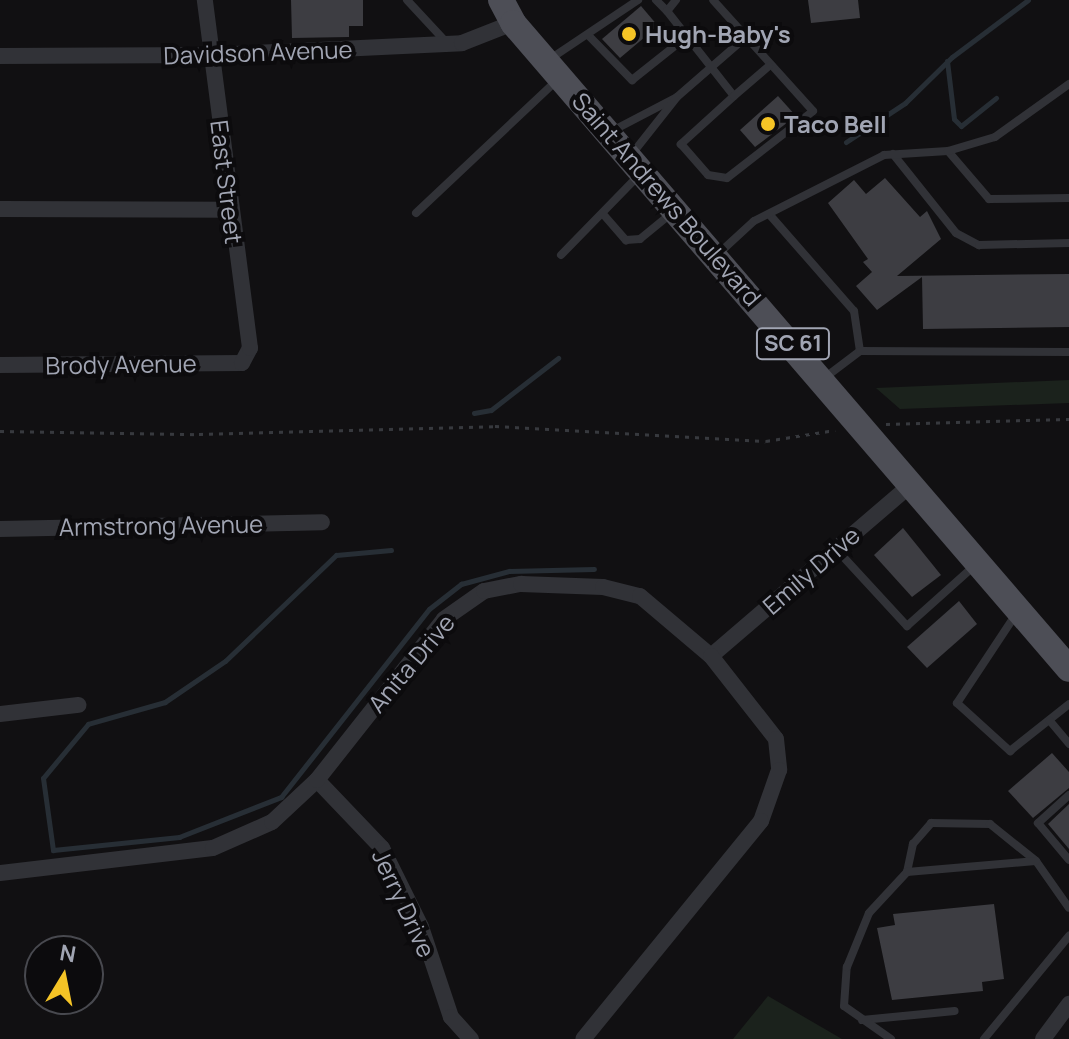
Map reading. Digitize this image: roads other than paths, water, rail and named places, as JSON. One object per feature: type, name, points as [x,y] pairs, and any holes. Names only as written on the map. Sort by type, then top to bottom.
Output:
[{"type":"main road","name":"Saint Andrews Boulevard","points":[[478,0],[507,12],[553,70],[717,255],[1069,669]]},
{"type":"street","name":"East Street","points":[[205,0],[250,348],[242,363]]},
{"type":"street","name":"Davidson Avenue","points":[[0,56],[212,55],[447,43],[487,37],[507,12]]},
{"type":"street","points":[[0,209],[230,210]]},
{"type":"street","name":"Brody Avenue","points":[[0,365],[242,363]]},
{"type":"street","name":"Emily Drive","points":[[711,656],[912,484]]},
{"type":"street","name":"Armstrong Avenue","points":[[0,529],[322,522]]},
{"type":"street","name":"Anita Drive","points":[[0,873],[213,848],[272,822],[317,780],[444,619],[484,591],[535,584],[603,587],[640,596],[711,656],[776,739],[781,754],[770,802],[761,821],[583,1039]]},
{"type":"street","points":[[0,714],[78,705]]},
{"type":"street","name":"Jerry Drive","points":[[317,780],[382,848],[421,927],[451,1017],[471,1039]]},
{"type":"street","points":[[1043,1039],[1069,1004]]},
{"type":"lane","points":[[407,0],[447,43]]},
{"type":"lane","points":[[416,213],[553,70],[569,42],[589,36],[638,0]]},
{"type":"lane","points":[[656,0],[734,96]]},
{"type":"lane","points":[[667,11],[676,0]]},
{"type":"lane","points":[[713,0],[769,66],[813,111],[739,173],[718,178],[681,144],[769,66]]},
{"type":"lane","points":[[589,36],[632,80],[686,37]]},
{"type":"lane","points":[[608,133],[677,97],[746,37]]},
{"type":"lane","points":[[717,255],[769,214],[893,154],[948,151],[995,137],[1069,84]]},
{"type":"lane","points":[[561,255],[603,214],[677,97]]},
{"type":"lane","points":[[948,151],[989,199],[1069,198]]},
{"type":"lane","points":[[893,154],[956,233],[979,245],[1069,243]]},
{"type":"lane","points":[[603,214],[626,240],[640,239],[675,210]]},
{"type":"lane","points":[[769,214],[854,311],[860,351]]},
{"type":"lane","points":[[823,379],[860,351],[1069,352]]},
{"type":"lane","points":[[836,549],[907,626],[979,562]]},
{"type":"lane","points":[[1019,610],[957,703],[1010,751],[1069,704]]},
{"type":"lane","points":[[1050,721],[1069,744]]},
{"type":"lane","points":[[1069,795],[1038,823],[1069,860]]},
{"type":"lane","points":[[891,1039],[844,1006],[847,967],[869,913],[907,872],[913,844],[931,823],[960,820],[990,824],[1036,861],[1069,908]]},
{"type":"lane","points":[[907,872],[1036,861]]},
{"type":"lane","points":[[984,1039],[1069,936]]},
{"type":"lane","points":[[861,1020],[955,1011]]},
{"type":"waterway","points":[[846,142],[905,103],[952,57],[1028,0]]},
{"type":"waterway","points":[[947,61],[954,119],[961,126],[996,98]]},
{"type":"waterway","points":[[474,413],[491,410],[558,358]]},
{"type":"waterway","points":[[391,550],[336,555],[225,661],[165,702],[88,724],[43,778],[53,850],[179,837],[281,797],[429,609],[461,584],[509,571],[594,569]]},
{"type":"place","name":"Hugh-Baby's","points":[[629,34]]},
{"type":"place","name":"Taco Bell","points":[[768,124]]}]
